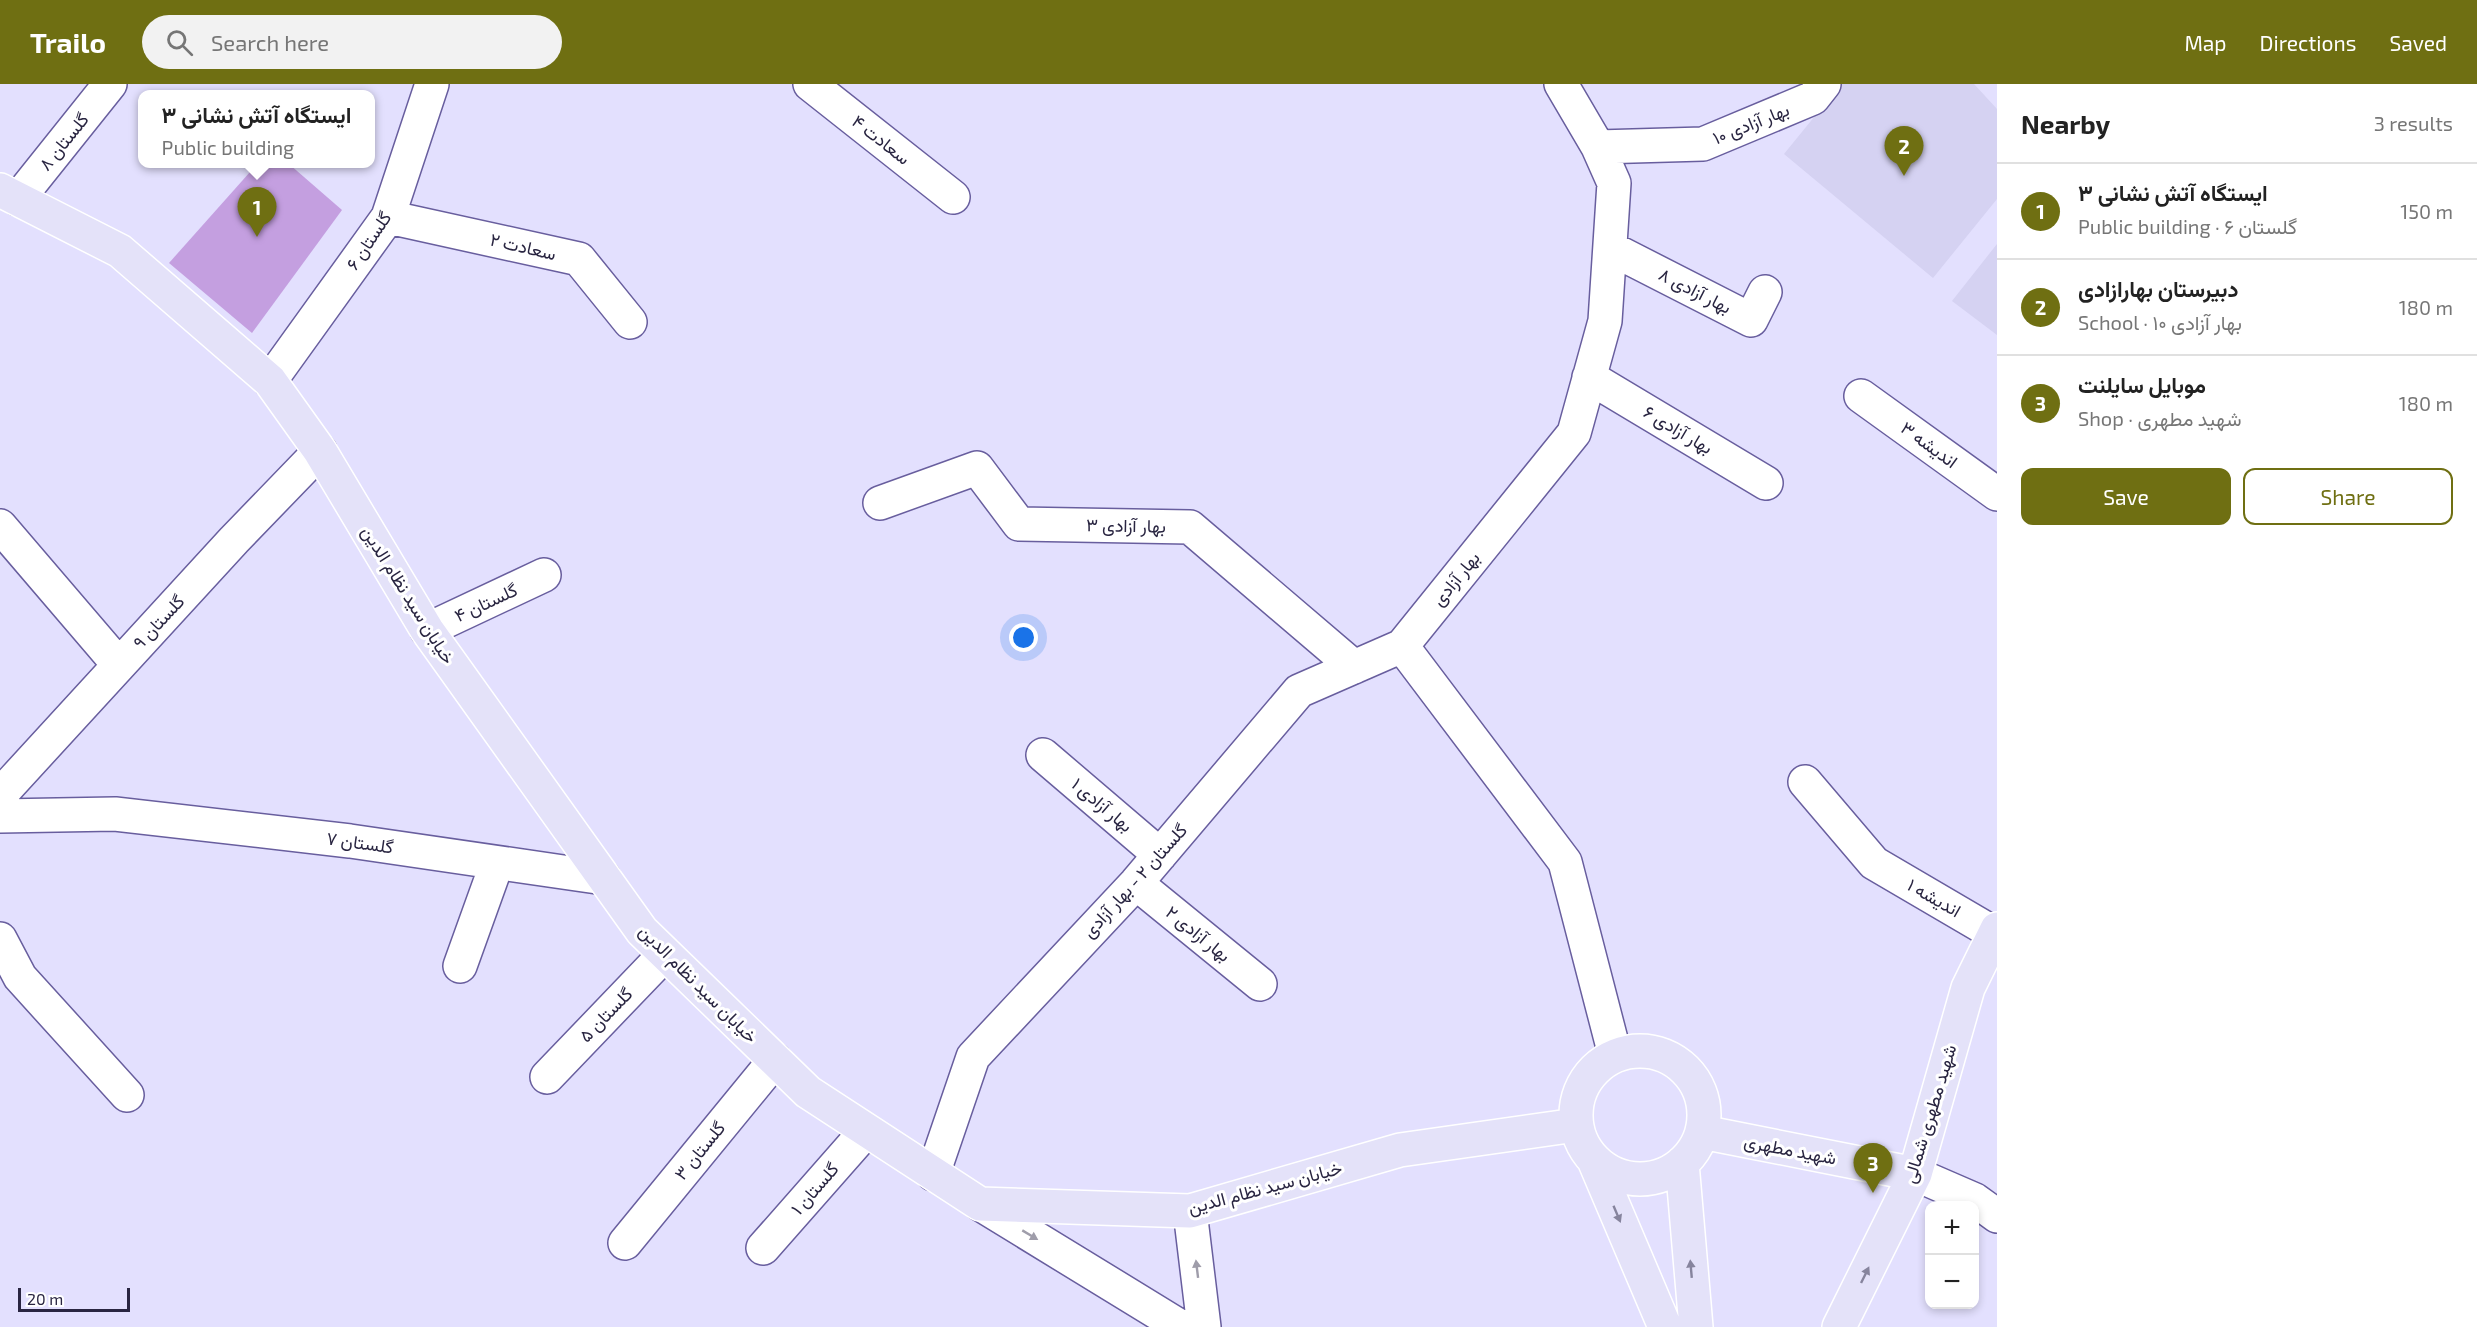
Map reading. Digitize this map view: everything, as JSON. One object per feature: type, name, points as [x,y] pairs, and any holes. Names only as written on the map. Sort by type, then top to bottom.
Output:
[{"type":"main road","name":"خیابان سید نظام الدین","points":[[9,195],[120,251],[270,381],[320,451],[427,630],[642,931],[808,1092],[980,1204],[1190,1211],[1400,1150],[1576,1125]]},
{"type":"main road","name":"شهید مطهری شمالی","points":[[1839,1327],[1915,1174],[1968,988],[1996,933]]},
{"type":"main road","points":[[1594,1160],[1610,1172],[1628,1178],[1647,1179],[1666,1174],[1682,1163],[1694,1149],[1702,1132],[1704,1114],[1702,1095],[1692,1077],[1677,1062],[1657,1053],[1636,1050],[1615,1055],[1597,1066],[1583,1083],[1576,1104],[1576,1125],[1582,1144],[1594,1160],[1665,1327]]},
{"type":"main road","name":"شهید مطهری","points":[[1702,1132],[1915,1174]]},
{"type":"main road","points":[[1682,1163],[1696,1327]]},
{"type":"street","name":"گلستان ۸","points":[[9,195],[110,84]]},
{"type":"street","name":"گلستان ۶","points":[[270,381],[388,217],[432,84]]},
{"type":"street","name":"سعادت ۴","points":[[810,84],[953,197]]},
{"type":"street","name":"بهار آزادی","points":[[1402,646],[1574,433],[1605,321],[1614,183],[1598,147],[1561,84]]},
{"type":"street","name":"بهار آزادی ۱۰","points":[[1598,147],[1703,144],[1814,89]]},
{"type":"street","name":"سعادت ۲","points":[[388,217],[579,259],[630,322]]},
{"type":"street","name":"بهار آزادی ۸","points":[[1610,249],[1751,320],[1765,292]]},
{"type":"street","name":"بهار آزادی ۶","points":[[1589,377],[1766,483]]},
{"type":"street","name":"اندیشه ۳","points":[[1861,396],[1997,494]]},
{"type":"street","name":"گلستان ۹","points":[[0,795],[234,540],[320,451]]},
{"type":"street","name":"بهار آزادی ۳","points":[[880,503],[977,468],[1019,524],[1190,527],[1354,667]]},
{"type":"street","points":[[0,526],[119,665]]},
{"type":"street","name":"گلستان ۴","points":[[427,630],[544,575]]},
{"type":"street","name":"گلستان ۲ - بهار آزادی","points":[[933,1174],[973,1057],[1136,883],[1299,691],[1402,646]]},
{"type":"street","points":[[1402,646],[1564,862],[1615,1055]]},
{"type":"street","name":"بهار آزادی ۱","points":[[1043,755],[1160,855]]},
{"type":"street","name":"اندیشه ۱","points":[[1805,782],[1874,863],[1996,933]]},
{"type":"street","name":"گلستان ۷","points":[[0,816],[115,814],[350,842],[604,878]]},
{"type":"street","points":[[460,966],[497,863]]},
{"type":"street","name":"بهار آزادی ۲","points":[[1136,883],[1260,984]]},
{"type":"street","points":[[0,939],[20,977],[127,1095]]},
{"type":"street","name":"گلستان ۵","points":[[547,1077],[665,954]]},
{"type":"street","name":"گلستان ۳","points":[[625,1243],[775,1060]]},
{"type":"street","name":"گلستان ۱","points":[[763,1248],[866,1131]]},
{"type":"street","points":[[1915,1174],[1975,1200],[1997,1216]]},
{"type":"street","points":[[980,1204],[1181,1327]]},
{"type":"street","points":[[1190,1211],[1204,1327]]},
{"type":"shaded area","points":[[1841,84],[1974,84],[1997,109],[1997,199],[1933,278],[1784,154]]},
{"type":"shaded area","points":[[1997,244],[1997,335],[1952,301]]},
{"type":"building","points":[[253,168],[294,168],[342,210],[252,333],[169,263]]},
{"type":"place","name":"دبیرستان بهارازادی","points":[[1904,176]]},
{"type":"place","name":"ایستگاه آتش نشانی ۳","points":[[257,237]]},
{"type":"place","name":"موبایل سایلنت","points":[[1873,1193]]}]
